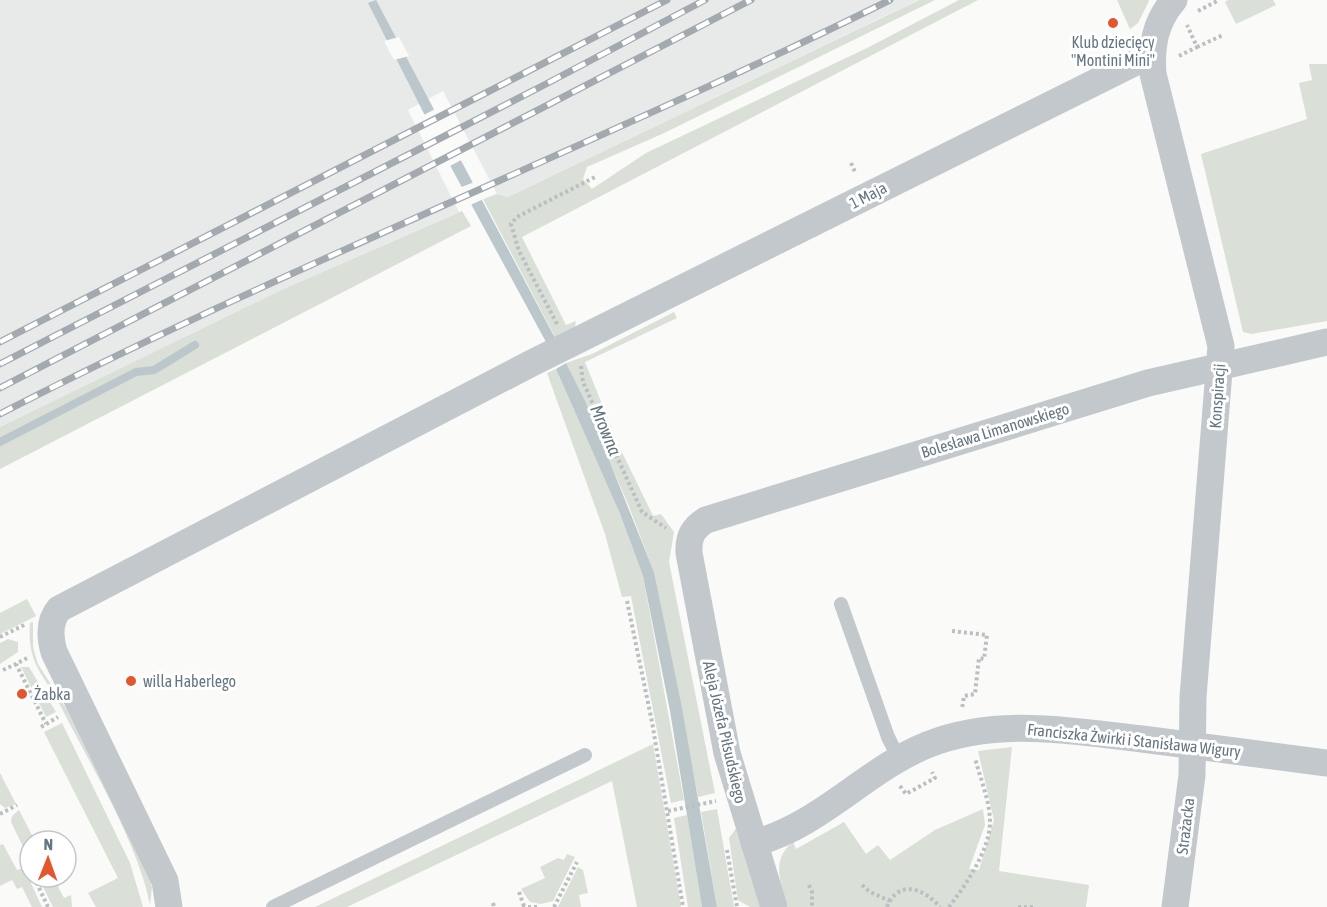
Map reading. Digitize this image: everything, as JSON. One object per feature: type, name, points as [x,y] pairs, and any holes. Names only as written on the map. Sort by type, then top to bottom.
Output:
[{"type":"street","points":[[1165,55],[1161,20],[1180,10]]},
{"type":"street","name":"1 Maja","points":[[169,907],[165,881],[54,652],[52,626],[56,612],[74,600],[536,361],[1165,55]]},
{"type":"street","name":"Konspiracji","points":[[1165,55],[1157,91],[1221,346],[1193,697],[1192,745]]},
{"type":"street","name":"Bolesława Limanowskiego","points":[[688,553],[690,535],[697,525],[706,520],[1148,382],[1327,342]]},
{"type":"street","name":"Aleja Józefa Piłsudskiego","points":[[688,553],[727,753],[774,907]]},
{"type":"street","name":"Franciszka Żwirki i Stanisława Wigury","points":[[754,843],[771,839],[957,735],[1011,727],[1043,728],[1327,763]]},
{"type":"street","name":"Strażacka","points":[[1175,907],[1192,775],[1192,745]]},
{"type":"lane","points":[[841,604],[888,736],[895,771]]},
{"type":"lane","points":[[273,907],[585,755]]},
{"type":"path","points":[[1180,10],[1197,47]]},
{"type":"path","points":[[1165,55],[1197,47],[1223,35]]},
{"type":"path","points":[[597,176],[517,217],[511,224],[519,251],[557,325],[574,343],[584,382],[642,512],[668,529]]},
{"type":"path","points":[[627,601],[668,811],[683,907]]},
{"type":"path","points":[[0,637],[26,624]]},
{"type":"path","points":[[952,631],[987,635],[984,659],[980,658],[975,694],[964,696],[961,719]]},
{"type":"path","points":[[3,670],[27,658]]},
{"type":"path","points":[[16,664],[46,724]]},
{"type":"path","points":[[24,693],[29,691]]},
{"type":"path","points":[[41,727],[55,719]]},
{"type":"path","points":[[949,907],[971,876],[985,843],[990,823],[972,748]]},
{"type":"path","points":[[895,771],[899,785],[906,794],[935,778],[933,766]]},
{"type":"path","points":[[668,811],[719,801],[716,789]]},
{"type":"path","points":[[0,814],[17,805]]},
{"type":"path","points":[[554,907],[577,862]]},
{"type":"path","points":[[809,885],[812,892],[812,907]]},
{"type":"path","points":[[862,885],[870,892],[890,901]]},
{"type":"path","points":[[40,889],[48,907]]},
{"type":"path","points":[[887,907],[890,901],[902,891],[917,889],[926,893],[939,907]]},
{"type":"path","points":[[519,892],[523,907],[540,907]]},
{"type":"path","points":[[1018,907],[1034,907]]},
{"type":"shaded area","points":[[0,0],[918,0],[508,197],[497,194],[443,91],[408,110],[459,212],[279,291],[0,427]]},
{"type":"shaded area","points":[[376,0],[555,338],[546,342],[452,169],[368,3]]},
{"type":"shaded area","points":[[919,0],[935,0],[662,134],[587,167],[583,179],[592,189],[646,153],[867,48],[959,0],[978,0],[522,237],[566,325],[576,321],[575,327],[555,337],[483,199],[497,194],[508,197]]},
{"type":"shaded area","points":[[1117,0],[1149,1],[1138,23],[1130,29]]},
{"type":"shaded area","points":[[1228,0],[1273,0],[1276,5],[1236,24],[1225,2]]},
{"type":"shaded area","points":[[1309,64],[1327,64],[1327,321],[1251,334],[1243,332],[1201,154],[1307,119],[1299,83],[1312,80]]},
{"type":"shaded area","points":[[462,211],[471,226],[0,469],[0,427],[279,291]]},
{"type":"shaded area","points":[[674,312],[677,318],[585,362],[618,444],[653,516],[661,514],[674,532],[669,562],[715,793],[698,797],[654,572],[628,504],[566,363],[592,354]]},
{"type":"shaded area","points":[[566,363],[586,403],[654,572],[682,708],[717,907],[702,907],[670,711],[643,576],[620,514],[556,369]]},
{"type":"shaded area","points":[[556,369],[620,514],[643,576],[684,800],[671,803],[631,596],[622,597],[605,534],[547,373]]},
{"type":"shaded area","points":[[27,599],[36,616],[0,634],[0,613]]},
{"type":"shaded area","points":[[33,622],[33,647],[38,664],[67,710],[149,877],[152,887],[150,905],[135,856],[124,830],[99,778],[34,659],[30,637],[30,623]]},
{"type":"shaded area","points":[[8,639],[18,642],[18,652],[0,664],[0,643]]},
{"type":"shaded area","points":[[21,667],[29,667],[56,712],[46,717]]},
{"type":"shaded area","points":[[62,723],[130,863],[143,907],[96,907],[88,893],[118,878],[44,732]]},
{"type":"shaded area","points":[[653,744],[681,907],[637,907],[612,781],[347,907],[315,907]]},
{"type":"shaded area","points":[[1012,747],[999,871],[1089,885],[1086,907],[788,907],[779,873],[779,864],[786,849],[793,842],[796,849],[844,822],[866,854],[878,845],[890,860],[935,830],[983,809],[985,825],[969,869],[979,870],[994,820],[978,751]]},
{"type":"shaded area","points":[[0,773],[16,804],[5,808],[0,804]]},
{"type":"shaded area","points":[[717,809],[734,907],[717,907],[701,812]]},
{"type":"shaded area","points":[[19,810],[29,829],[18,829],[18,836],[11,822],[12,816]]},
{"type":"shaded area","points":[[687,815],[702,907],[688,907],[674,818]]},
{"type":"shaded area","points":[[737,827],[763,907],[750,907],[738,900],[729,838]]},
{"type":"shaded area","points":[[3,844],[18,870],[17,889],[12,880],[0,886],[0,845]]},
{"type":"shaded area","points":[[567,854],[575,857],[553,901],[541,904],[530,902],[521,889],[545,878],[540,867],[558,858],[564,860]]},
{"type":"shaded area","points":[[578,867],[583,870],[588,893],[579,895],[581,907],[558,907]]},
{"type":"shaded area","points":[[23,889],[34,889],[42,907],[32,907]]},
{"type":"shaded area","points":[[44,889],[59,889],[64,898],[71,895],[72,907],[53,907]]},
{"type":"pier","points":[[399,37],[409,56],[394,60],[384,41]]},
{"type":"pier","points":[[437,108],[465,158],[448,167],[422,116]]},
{"type":"pier","points":[[477,181],[486,198],[468,206],[459,188]]},
{"type":"waterway","points":[[0,442],[136,372],[154,370],[195,345]]},
{"type":"railway","points":[[0,342],[667,0]]},
{"type":"railway","points":[[0,364],[705,0]]},
{"type":"railway","points":[[0,388],[751,0]]},
{"type":"railway","points":[[0,414],[221,306],[668,105],[890,0]]},
{"type":"place","name":"Klub dziecięcy \"Montini Mini\"","points":[[1113,23]]},
{"type":"place","name":"willa Haberlego","points":[[131,681]]},
{"type":"place","name":"Żabka","points":[[22,694]]},
{"type":"water label","name":"Mrowna","points":[[606,430]]}]
